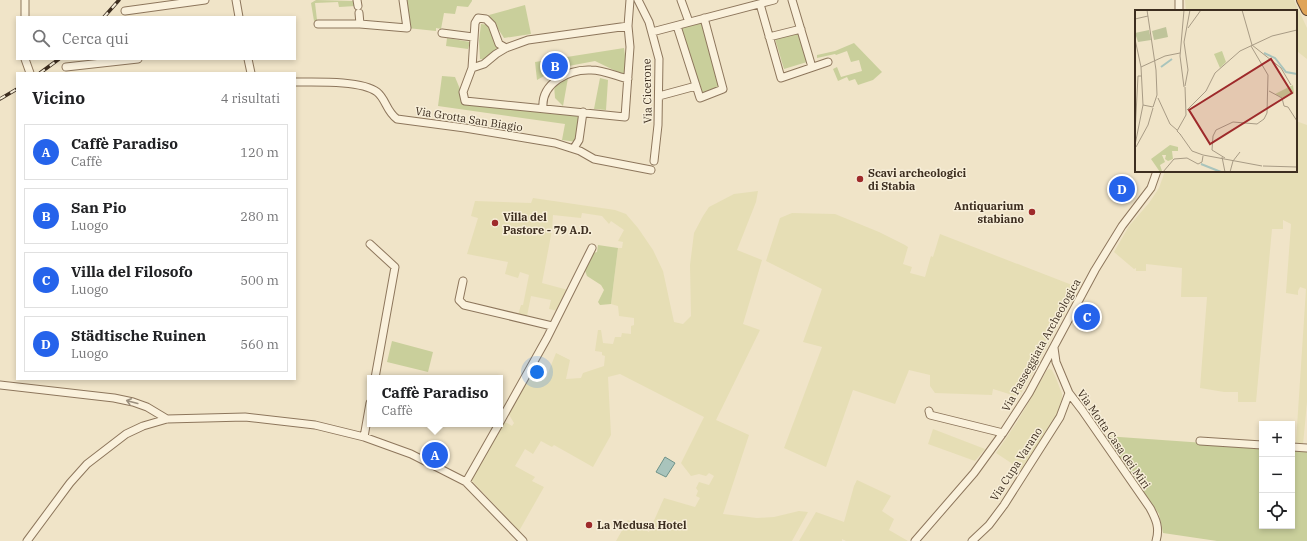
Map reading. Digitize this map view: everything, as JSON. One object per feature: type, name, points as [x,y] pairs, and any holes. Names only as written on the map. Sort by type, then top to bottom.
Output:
[{"type":"highway","points":[[1302,0],[1307,10]]},
{"type":"street","points":[[25,0],[25,16]]},
{"type":"street","points":[[125,11],[205,0]]},
{"type":"street","points":[[236,0],[239,16]]},
{"type":"street","points":[[318,24],[360,24],[407,28],[403,0]]},
{"type":"street","name":"Via Cicerone","points":[[583,112],[625,117],[630,47],[628,26],[630,0]]},
{"type":"street","name":"Via Cicerone","points":[[638,0],[649,22],[659,59],[658,125],[654,161]]},
{"type":"street","points":[[681,0],[689,22]]},
{"type":"street","points":[[652,32],[774,0]]},
{"type":"street","points":[[792,0],[812,68]]},
{"type":"street","points":[[760,4],[781,78],[828,62]]},
{"type":"street","points":[[358,7],[360,24]]},
{"type":"street","points":[[506,48],[499,44],[492,25],[486,19],[478,18],[475,23],[473,37],[472,68],[463,92],[465,101],[583,112],[579,140],[574,148]]},
{"type":"street","points":[[677,26],[700,98],[723,88],[704,18]]},
{"type":"street","points":[[472,68],[484,64],[506,48],[528,40],[628,26]]},
{"type":"street","points":[[769,37],[801,29]]},
{"type":"street","points":[[442,32],[473,37]]},
{"type":"street","points":[[25,60],[30,72]]},
{"type":"street","points":[[66,68],[130,60]]},
{"type":"street","points":[[248,60],[251,72]]},
{"type":"street","points":[[543,108],[546,93],[552,83],[561,76],[579,70],[592,70],[628,80]]},
{"type":"street","name":"Via Grotta San Biagio","points":[[296,82],[328,82],[358,85],[372,89],[378,93],[388,111],[397,119],[555,143],[574,148],[594,159],[651,170]]},
{"type":"street","points":[[659,96],[696,86]]},
{"type":"street","name":"Via Passeggiata Archeologica","points":[[915,541],[974,473],[1003,433],[1029,393],[1095,270],[1122,226],[1151,188],[1157,172]]},
{"type":"street","points":[[370,244],[394,267],[376,375]]},
{"type":"street","points":[[503,417],[592,248]]},
{"type":"street","points":[[463,281],[459,300],[464,305],[552,326]]},
{"type":"street","name":"Via Motta Casa dei Miri","points":[[1054,348],[1056,362],[1068,393],[1082,410],[1150,508],[1158,526],[1156,541]]},
{"type":"street","points":[[0,386],[114,398],[147,407],[167,419]]},
{"type":"street","name":"Via Cupa Varano","points":[[972,541],[988,525],[1004,505],[1060,417],[1064,409],[1068,393]]},
{"type":"street","points":[[929,411],[930,415],[1003,433]]},
{"type":"street","points":[[27,541],[70,483],[87,464],[126,434],[143,426],[167,419],[245,416],[315,425],[364,437],[411,454],[466,482],[523,541]]},
{"type":"street","points":[[364,437],[367,420]]},
{"type":"street","points":[[466,482],[498,427]]},
{"type":"street","points":[[1200,441],[1259,445]]},
{"type":"street","points":[[1295,447],[1307,448]]},
{"type":"shaded area","points":[[1185,0],[1294,0],[1307,28],[1307,59],[1298,52],[1297,53],[1297,10],[1186,10]]},
{"type":"shaded area","points":[[1297,121],[1307,125],[1307,402],[1303,445],[1297,444],[1296,442],[1306,289],[1300,287],[1298,295],[1286,293],[1291,224],[1283,220],[1283,229],[1272,229],[1256,402],[1238,402],[1238,392],[1224,392],[1200,388],[1207,297],[1181,297],[1182,268],[1146,264],[1146,271],[1136,271],[1136,268],[1134,269],[1114,252],[1129,226],[1149,203],[1159,188],[1165,172],[1297,172]]},
{"type":"shaded area","points":[[758,191],[756,202],[737,250],[762,260],[743,324],[760,330],[716,420],[749,435],[723,514],[757,518],[774,517],[799,511],[808,512],[792,541],[616,541],[628,520],[649,532],[664,498],[695,507],[700,498],[696,496],[698,491],[696,488],[699,482],[709,485],[714,476],[709,473],[706,476],[699,474],[691,476],[681,463],[704,417],[620,374],[608,377],[611,435],[593,467],[554,445],[552,447],[541,441],[533,454],[525,449],[515,466],[535,477],[532,481],[544,487],[519,531],[472,481],[471,477],[499,427],[503,427],[503,422],[512,426],[514,423],[508,413],[526,380],[546,378],[556,353],[570,360],[566,379],[581,378],[583,373],[604,366],[605,356],[602,355],[602,352],[595,351],[598,330],[601,330],[603,343],[613,344],[615,337],[621,337],[622,333],[631,334],[631,326],[634,325],[634,318],[619,316],[618,306],[611,304],[618,248],[622,248],[623,242],[618,241],[624,230],[611,221],[609,224],[602,216],[582,213],[581,218],[553,215],[552,230],[542,283],[568,290],[558,311],[549,309],[551,300],[531,296],[527,316],[518,315],[521,305],[523,305],[529,275],[520,272],[518,278],[505,274],[508,262],[467,254],[478,218],[471,216],[475,201],[531,203],[533,198],[615,210],[626,214],[638,228],[653,250],[663,271],[674,322],[683,324],[691,316],[690,265],[694,233],[709,207],[734,194]]},
{"type":"shaded area","points":[[792,213],[835,214],[879,232],[905,245],[908,247],[903,264],[912,267],[910,273],[925,277],[931,256],[933,257],[940,234],[1072,285],[1076,290],[1076,293],[1019,397],[993,389],[992,395],[935,393],[930,386],[930,375],[909,370],[895,404],[853,390],[826,467],[784,448],[822,347],[803,342],[822,289],[766,261],[780,218]]},
{"type":"shaded area","points":[[1049,369],[1052,370],[1062,394],[1059,415],[1022,470],[996,453],[1017,422]]},
{"type":"shaded area","points":[[933,429],[985,449],[975,461],[928,444]]},
{"type":"shaded area","points":[[857,480],[891,496],[882,511],[894,519],[889,530],[908,541],[846,541],[842,539],[842,541],[799,541],[816,512],[844,522]]},
{"type":"green space","points":[[316,0],[353,1],[356,6],[339,7],[338,2],[315,3],[317,20],[314,21],[311,3]]},
{"type":"green space","points":[[403,0],[472,1],[468,7],[457,6],[455,14],[444,13],[441,29],[436,28],[436,31],[407,28]]},
{"type":"green space","points":[[525,5],[531,34],[504,38],[489,15]]},
{"type":"green space","points":[[703,21],[723,87],[702,97],[680,27]]},
{"type":"green space","points":[[481,24],[490,25],[497,46],[496,52],[486,60],[480,59],[479,41]]},
{"type":"green space","points":[[799,33],[807,62],[784,69],[775,39]]},
{"type":"green space","points":[[447,38],[470,42],[468,49],[446,46]]},
{"type":"green space","points":[[854,43],[882,72],[873,80],[858,85],[855,79],[849,81],[847,77],[838,81],[833,69],[837,67],[841,77],[862,71],[859,60],[851,62],[847,51],[836,55],[817,58],[817,55],[835,51]]},
{"type":"green space","points":[[624,48],[628,77],[595,61],[558,68],[537,80],[535,62]]},
{"type":"green space","points":[[442,76],[455,77],[465,101],[581,112],[577,142],[562,140],[565,124],[438,106]]},
{"type":"green space","points":[[568,78],[563,106],[555,98],[554,85]]},
{"type":"green space","points":[[600,78],[608,80],[606,110],[594,109]]},
{"type":"green space","points":[[598,245],[618,248],[611,304],[600,305],[598,302],[604,290],[601,285],[587,276],[584,268],[593,253],[597,252]]},
{"type":"green space","points":[[392,341],[433,352],[428,372],[387,362]]},
{"type":"green space","points":[[1105,436],[1259,447],[1259,529],[1295,529],[1295,449],[1307,450],[1307,541],[1217,541],[1163,533],[1159,514]]},
{"type":"water","points":[[665,457],[675,463],[666,477],[656,472]]},
{"type":"railway","points":[[105,16],[119,0]]},
{"type":"railway","points":[[41,72],[58,60]]},
{"type":"railway","points":[[0,99],[16,90]]},
{"type":"place","name":"San Pio","points":[[555,66]]},
{"type":"place","name":"Scavi archeologici di Stabia","points":[[860,179]]},
{"type":"place","name":"Städtische Ruinen","points":[[1122,189]]},
{"type":"place","name":"Antiquarium stabiano","points":[[1032,212]]},
{"type":"place","name":"Villa del Pastore - 79 A.D.","points":[[495,223]]},
{"type":"place","name":"Villa del Filosofo","points":[[1087,317]]},
{"type":"place","name":"Caffè Paradiso","points":[[435,455]]},
{"type":"place","name":"La Medusa Hotel","points":[[589,525]]}]
